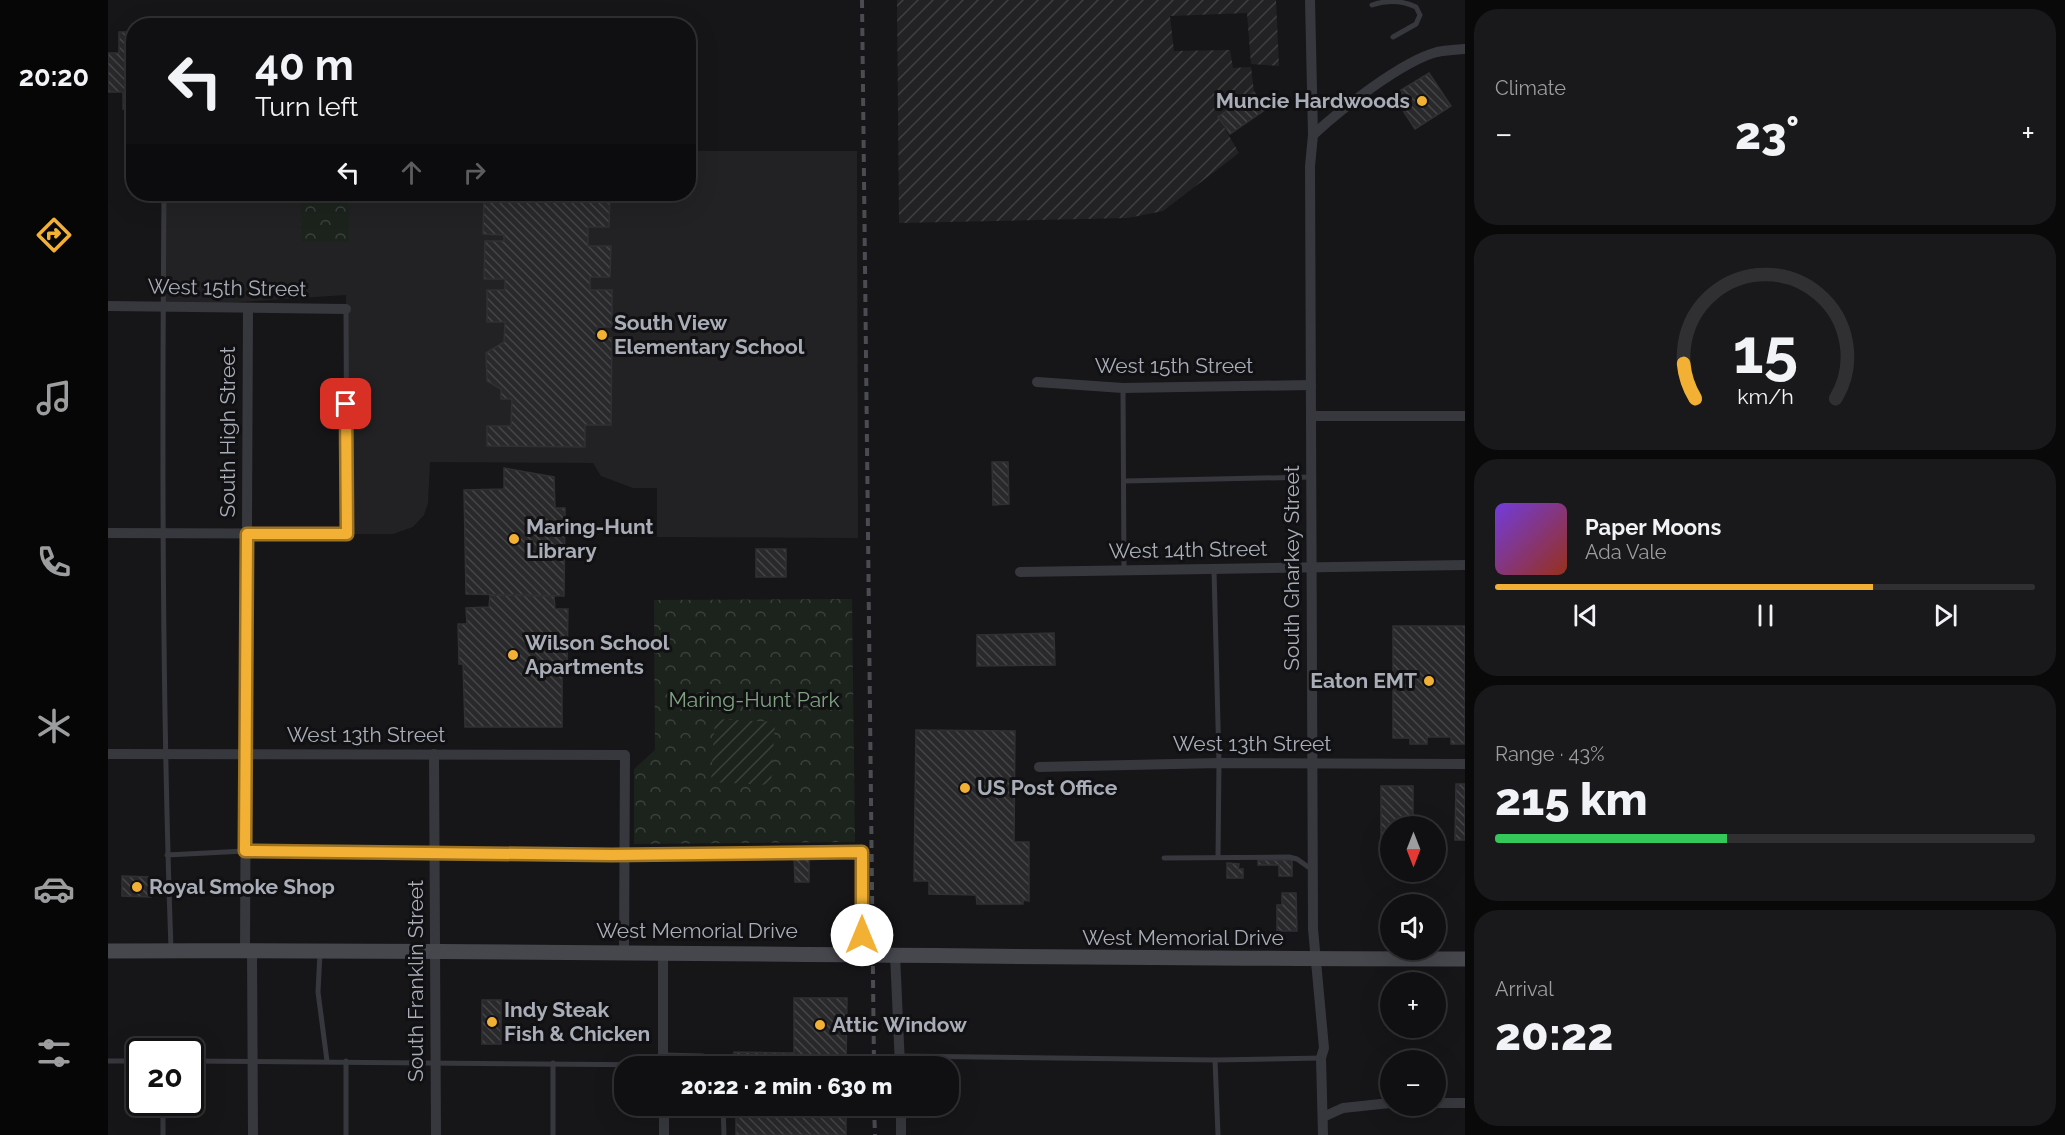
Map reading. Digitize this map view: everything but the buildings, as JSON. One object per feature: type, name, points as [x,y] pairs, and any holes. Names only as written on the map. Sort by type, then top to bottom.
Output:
[{"type":"main road","name":"West Memorial Drive","points":[[108,951],[624,951],[1056,958],[1465,959]]},
{"type":"street","name":"South Gharkey Street","points":[[1310,0],[1313,135],[1310,165],[1311,569],[1315,872],[1313,929],[1318,959],[1324,1048],[1321,1058],[1323,1135]]},
{"type":"street","points":[[1313,135],[1339,111],[1408,66],[1437,52],[1465,49]]},
{"type":"street","name":"West 15th Street","points":[[108,306],[346,309]]},
{"type":"street","name":"South High Street","points":[[248,309],[245,851],[253,1061],[253,1135]]},
{"type":"street","name":"West 15th Street","points":[[1037,382],[1123,388],[1311,385]]},
{"type":"street","points":[[1311,416],[1465,416]]},
{"type":"street","points":[[108,533],[347,534]]},
{"type":"street","name":"West 14th Street","points":[[1020,572],[1465,565]]},
{"type":"street","name":"West 13th Street","points":[[108,754],[625,755],[624,855]]},
{"type":"street","name":"South Franklin Street","points":[[434,754],[436,1135]]},
{"type":"street","name":"West 13th Street","points":[[1039,767],[1313,762],[1465,764]]},
{"type":"street","points":[[624,855],[624,951]]},
{"type":"street","points":[[663,952],[663,1056]]},
{"type":"street","points":[[895,954],[900,1056]]},
{"type":"street","points":[[1446,1103],[1465,1103]]},
{"type":"street","points":[[1323,1117],[1342,1108],[1380,1104]]},
{"type":"street","points":[[664,1116],[664,1135]]},
{"type":"street","points":[[900,1116],[901,1135]]},
{"type":"lane","points":[[1372,5],[1381,1],[1393,0],[1416,7],[1420,15],[1416,24],[1393,38]]},
{"type":"lane","points":[[164,201],[162,535],[164,754],[171,951]]},
{"type":"lane","points":[[346,309],[347,534]]},
{"type":"lane","points":[[1123,388],[1124,570]]},
{"type":"lane","points":[[1125,481],[1311,477]]},
{"type":"lane","points":[[1214,570],[1219,763],[1218,857]]},
{"type":"lane","points":[[167,855],[245,851],[624,855],[862,852],[862,954]]},
{"type":"lane","points":[[1164,858],[1289,856],[1315,872]]},
{"type":"lane","points":[[320,951],[318,992],[327,1061]]},
{"type":"lane","points":[[959,1061],[1321,1058]]},
{"type":"lane","points":[[1215,1060],[1218,1135]]},
{"type":"lane","points":[[108,1061],[126,1061]]},
{"type":"lane","points":[[204,1061],[614,1062]]},
{"type":"lane","points":[[346,1061],[346,1135]]},
{"type":"lane","points":[[553,1063],[553,1135]]},
{"type":"lane","points":[[163,1116],[163,1135]]},
{"type":"lane","points":[[723,1116],[724,1135]]},
{"type":"shaded area","points":[[897,0],[1276,0],[1279,66],[1251,64],[1247,13],[1170,16],[1174,51],[1230,50],[1233,68],[1251,67],[1254,92],[1218,117],[1239,153],[1163,211],[1128,218],[899,223]]},
{"type":"shaded area","name":"South View Elementary School","points":[[696,151],[857,151],[858,538],[657,537],[657,488],[633,488],[601,476],[593,463],[430,462],[428,503],[424,515],[413,527],[393,534],[347,534],[346,295],[163,307],[164,201],[696,201]]},
{"type":"green space","points":[[300,201],[348,201],[349,242],[301,242]]},
{"type":"green space","name":"Maring-Hunt Park","points":[[852,599],[855,842],[634,844],[634,769],[655,750],[654,600]]},
{"type":"green space","points":[[715,719],[775,722],[771,785],[711,782]]},
{"type":"railway","points":[[862,0],[874,1056]]},
{"type":"railway","points":[[874,1116],[875,1135]]},
{"type":"place","name":"Muncie Hardwoods","points":[[1422,101]]},
{"type":"place","name":"South View Elementary School","points":[[602,335]]},
{"type":"place","name":"Maring-Hunt Library","points":[[514,539]]},
{"type":"place","name":"Wilson School Apartments","points":[[513,655]]},
{"type":"place","name":"Eaton EMT","points":[[1429,681]]},
{"type":"place","name":"US Post Office","points":[[965,788]]},
{"type":"place","name":"Royal Smoke Shop","points":[[137,887]]},
{"type":"place","name":"Indy Steak Fish & Chicken","points":[[492,1022]]},
{"type":"place","name":"Attic Window","points":[[820,1025]]},
{"type":"route","points":[[346,404],[347,534],[247,534],[245,851],[612,855],[862,852],[862,935]]}]
